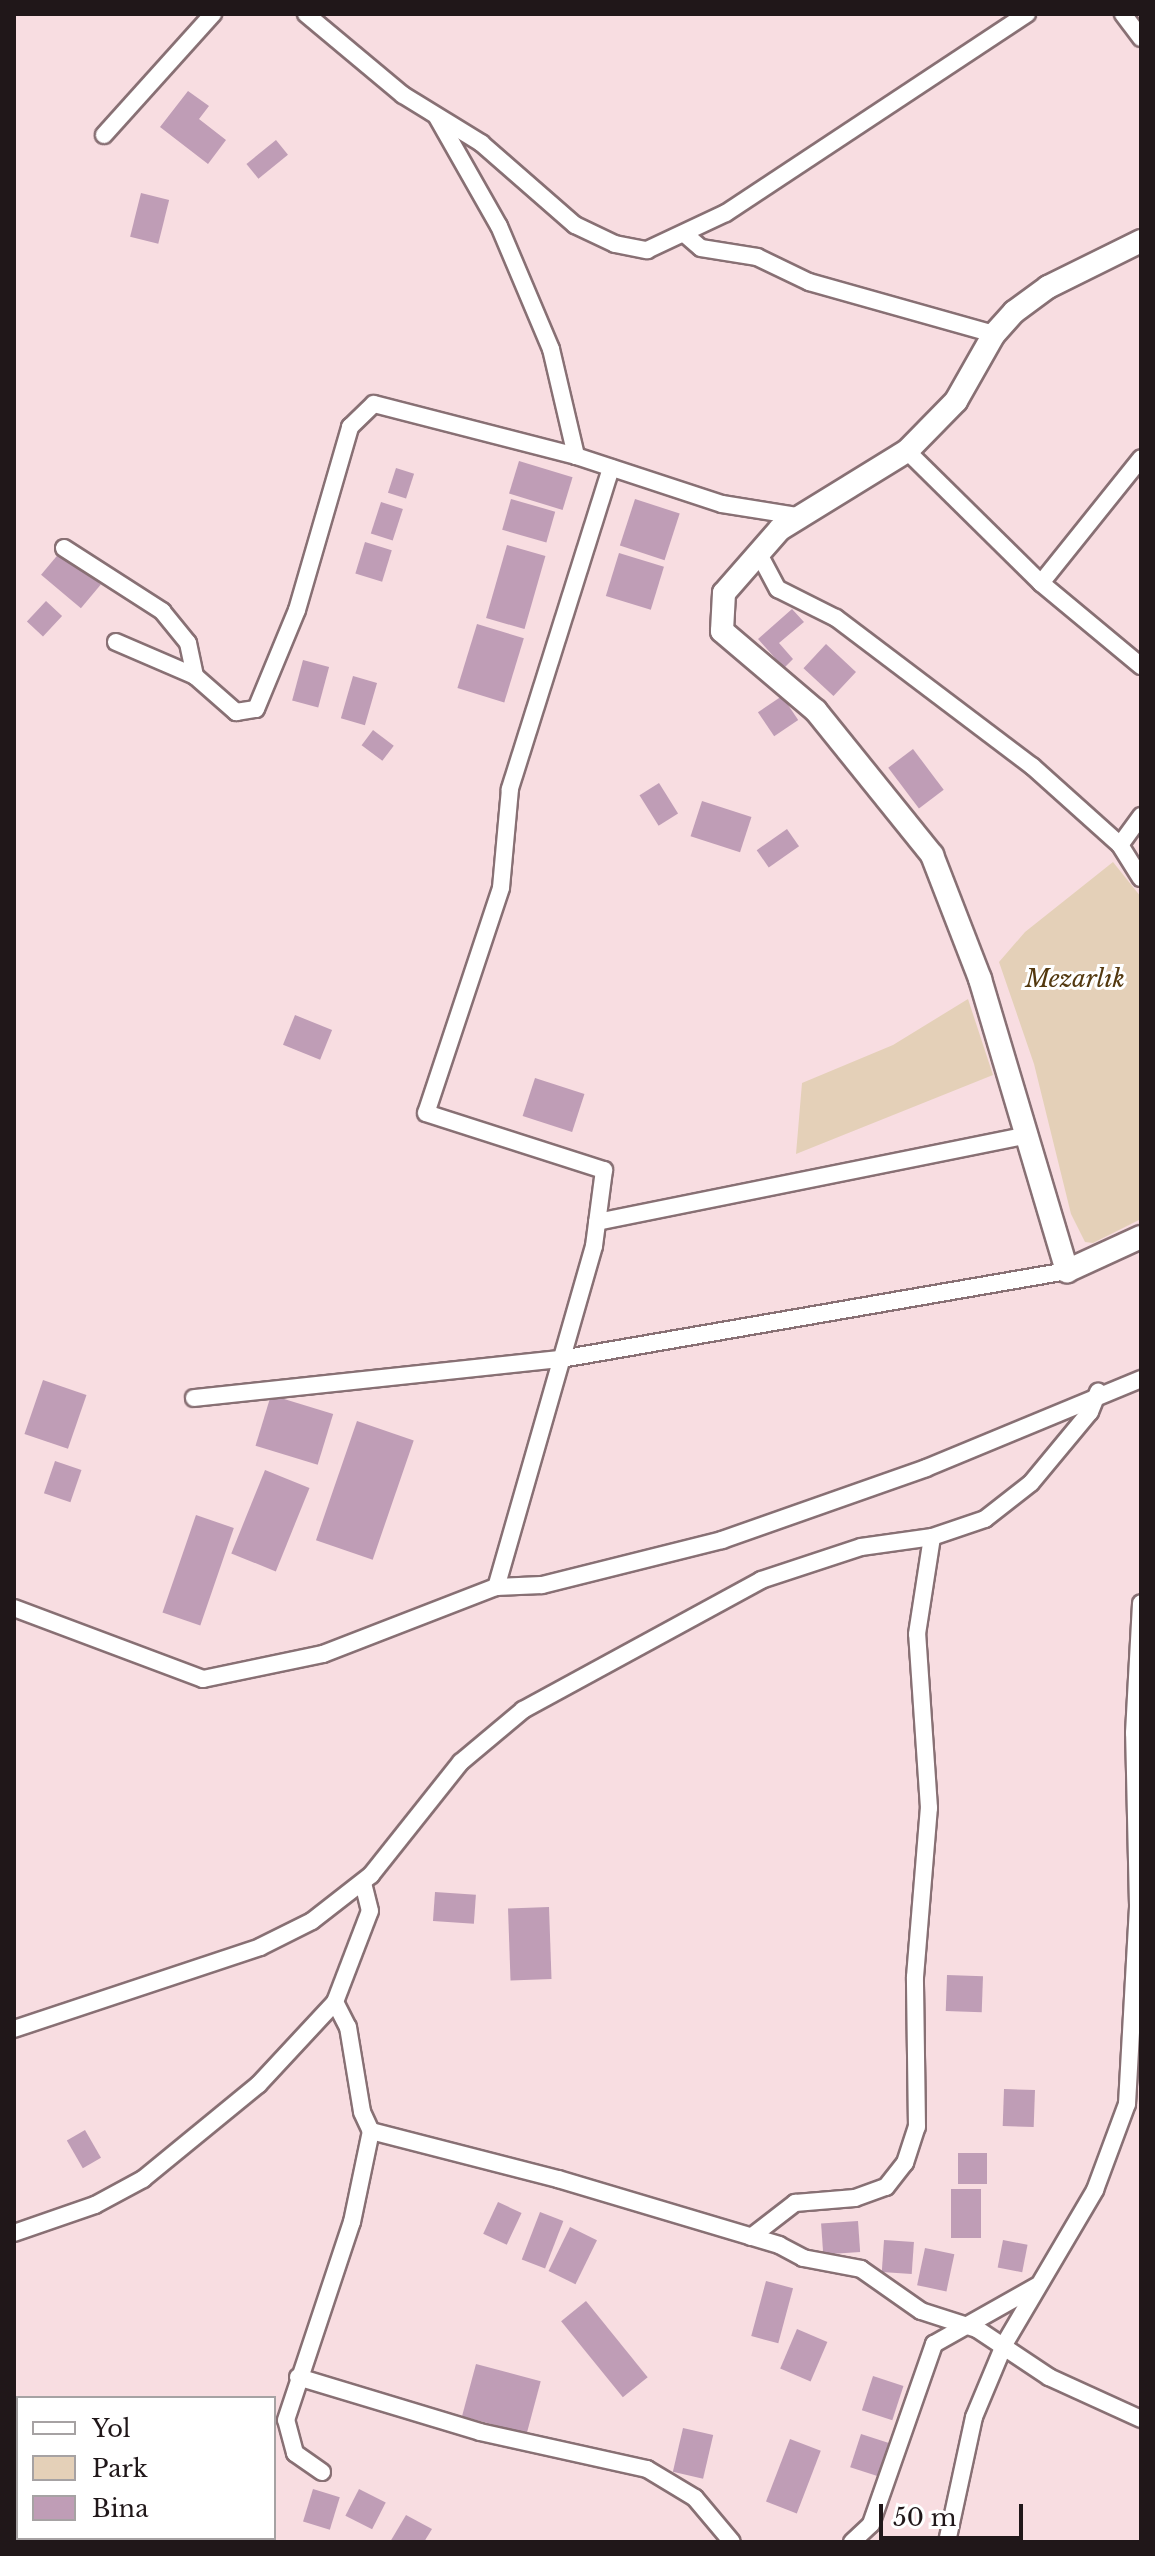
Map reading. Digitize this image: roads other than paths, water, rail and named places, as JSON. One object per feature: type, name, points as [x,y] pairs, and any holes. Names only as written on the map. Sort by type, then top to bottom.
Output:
[{"type":"street","points":[[104,135],[213,14]]},
{"type":"street","points":[[306,14],[437,117],[481,143],[596,237],[647,250],[687,236],[1027,14]]},
{"type":"street","points":[[1123,14],[1141,38]]},
{"type":"street","points":[[437,117],[499,226],[551,349],[576,456]]},
{"type":"street","points":[[687,236],[701,248],[757,257],[809,282],[994,334]]},
{"type":"street","points":[[1067,1271],[980,979],[932,855],[816,711],[722,631],[724,593],[798,516],[907,451],[956,401],[994,334],[1048,287],[1141,241]]},
{"type":"street","points":[[116,642],[195,676],[236,712],[256,709],[305,586],[350,427],[367,406],[386,403],[576,456],[722,504],[798,516]]},
{"type":"street","points":[[907,451],[1041,583],[1141,666]]},
{"type":"street","points":[[1041,583],[1141,458]]},
{"type":"street","points":[[496,1587],[597,1222],[604,1170],[426,1113],[501,888],[510,789],[611,468]]},
{"type":"street","points":[[64,548],[162,611],[188,643],[195,676]]},
{"type":"street","points":[[759,554],[778,589],[836,618],[1032,766],[1120,845],[1141,878]]},
{"type":"street","points":[[1120,845],[1141,816]]},
{"type":"street","points":[[597,1222],[1025,1136]]},
{"type":"street","points":[[194,1398],[561,1359],[1067,1271],[1141,1237]]},
{"type":"street","points":[[14,1608],[203,1679],[323,1654],[496,1587],[542,1585],[722,1540],[926,1468],[1098,1392],[1141,1379]]},
{"type":"street","points":[[14,2029],[260,1947],[312,1921],[363,1883],[461,1762],[546,1696],[761,1580],[861,1547],[932,1537],[968,1527],[1017,1497],[1090,1412],[1098,1392]]},
{"type":"street","points":[[751,2237],[795,2203],[865,2197],[886,2187],[905,2163],[917,2127],[915,1977],[929,1808],[917,1634],[932,1537]]},
{"type":"street","points":[[947,2542],[962,2457],[1005,2343],[1045,2280],[1117,2141],[1133,2067],[1141,1603]]},
{"type":"street","points":[[14,2233],[95,2205],[166,2164],[258,2085],[335,2002],[370,1911],[363,1883]]},
{"type":"street","points":[[322,2472],[295,2453],[286,2436],[298,2377],[352,2222],[371,2131],[362,2112],[348,2027],[335,2002]]},
{"type":"street","points":[[371,2131],[751,2237],[803,2258],[861,2269],[921,2311],[1005,2343],[1049,2377],[1141,2419]]},
{"type":"street","points":[[852,2542],[871,2524],[927,2354],[943,2336],[1045,2280]]},
{"type":"street","points":[[298,2377],[503,2438],[647,2469],[695,2498],[732,2542]]},
{"type":"park label","name":"Mezarlık","points":[[1075,979]]}]
